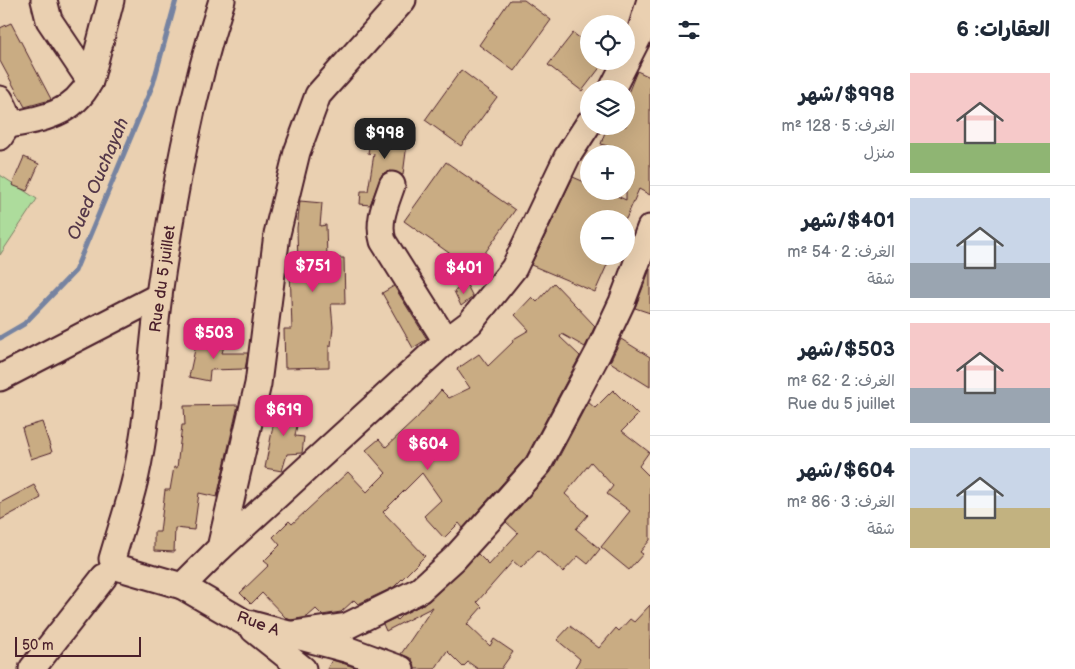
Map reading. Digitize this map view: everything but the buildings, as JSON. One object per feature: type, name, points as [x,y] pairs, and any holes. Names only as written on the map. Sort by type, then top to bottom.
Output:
[{"type":"street","points":[[44,0],[49,20],[90,81]]},
{"type":"street","points":[[4,131],[59,113],[84,93],[90,81],[111,0]]},
{"type":"street","name":"Rue du 5 juillet","points":[[32,669],[112,568],[136,476],[147,413],[159,296],[181,160],[198,82],[222,0]]},
{"type":"street","points":[[220,548],[258,384],[277,234],[297,152],[318,95],[403,0]]},
{"type":"street","points":[[617,80],[639,36],[650,0]]},
{"type":"street","points":[[0,99],[8,115],[4,131]]},
{"type":"street","points":[[182,586],[220,548],[446,341],[470,324],[514,268],[566,157],[581,135]]},
{"type":"street","points":[[392,185],[381,217],[380,232],[383,240],[446,341]]},
{"type":"street","points":[[286,635],[347,626],[420,590],[454,559],[538,465],[598,353],[622,302],[650,228]]},
{"type":"street","points":[[0,378],[159,296]]},
{"type":"street","name":"Rue A","points":[[112,568],[182,586],[244,622],[286,635],[349,650],[401,669]]},
{"type":"street","points":[[244,622],[303,669]]},
{"type":"green space","points":[[0,175],[37,199],[0,255]]},
{"type":"waterway","name":"Oued Ouchayah","points":[[0,338],[24,324],[75,271],[153,84],[176,0]]}]
